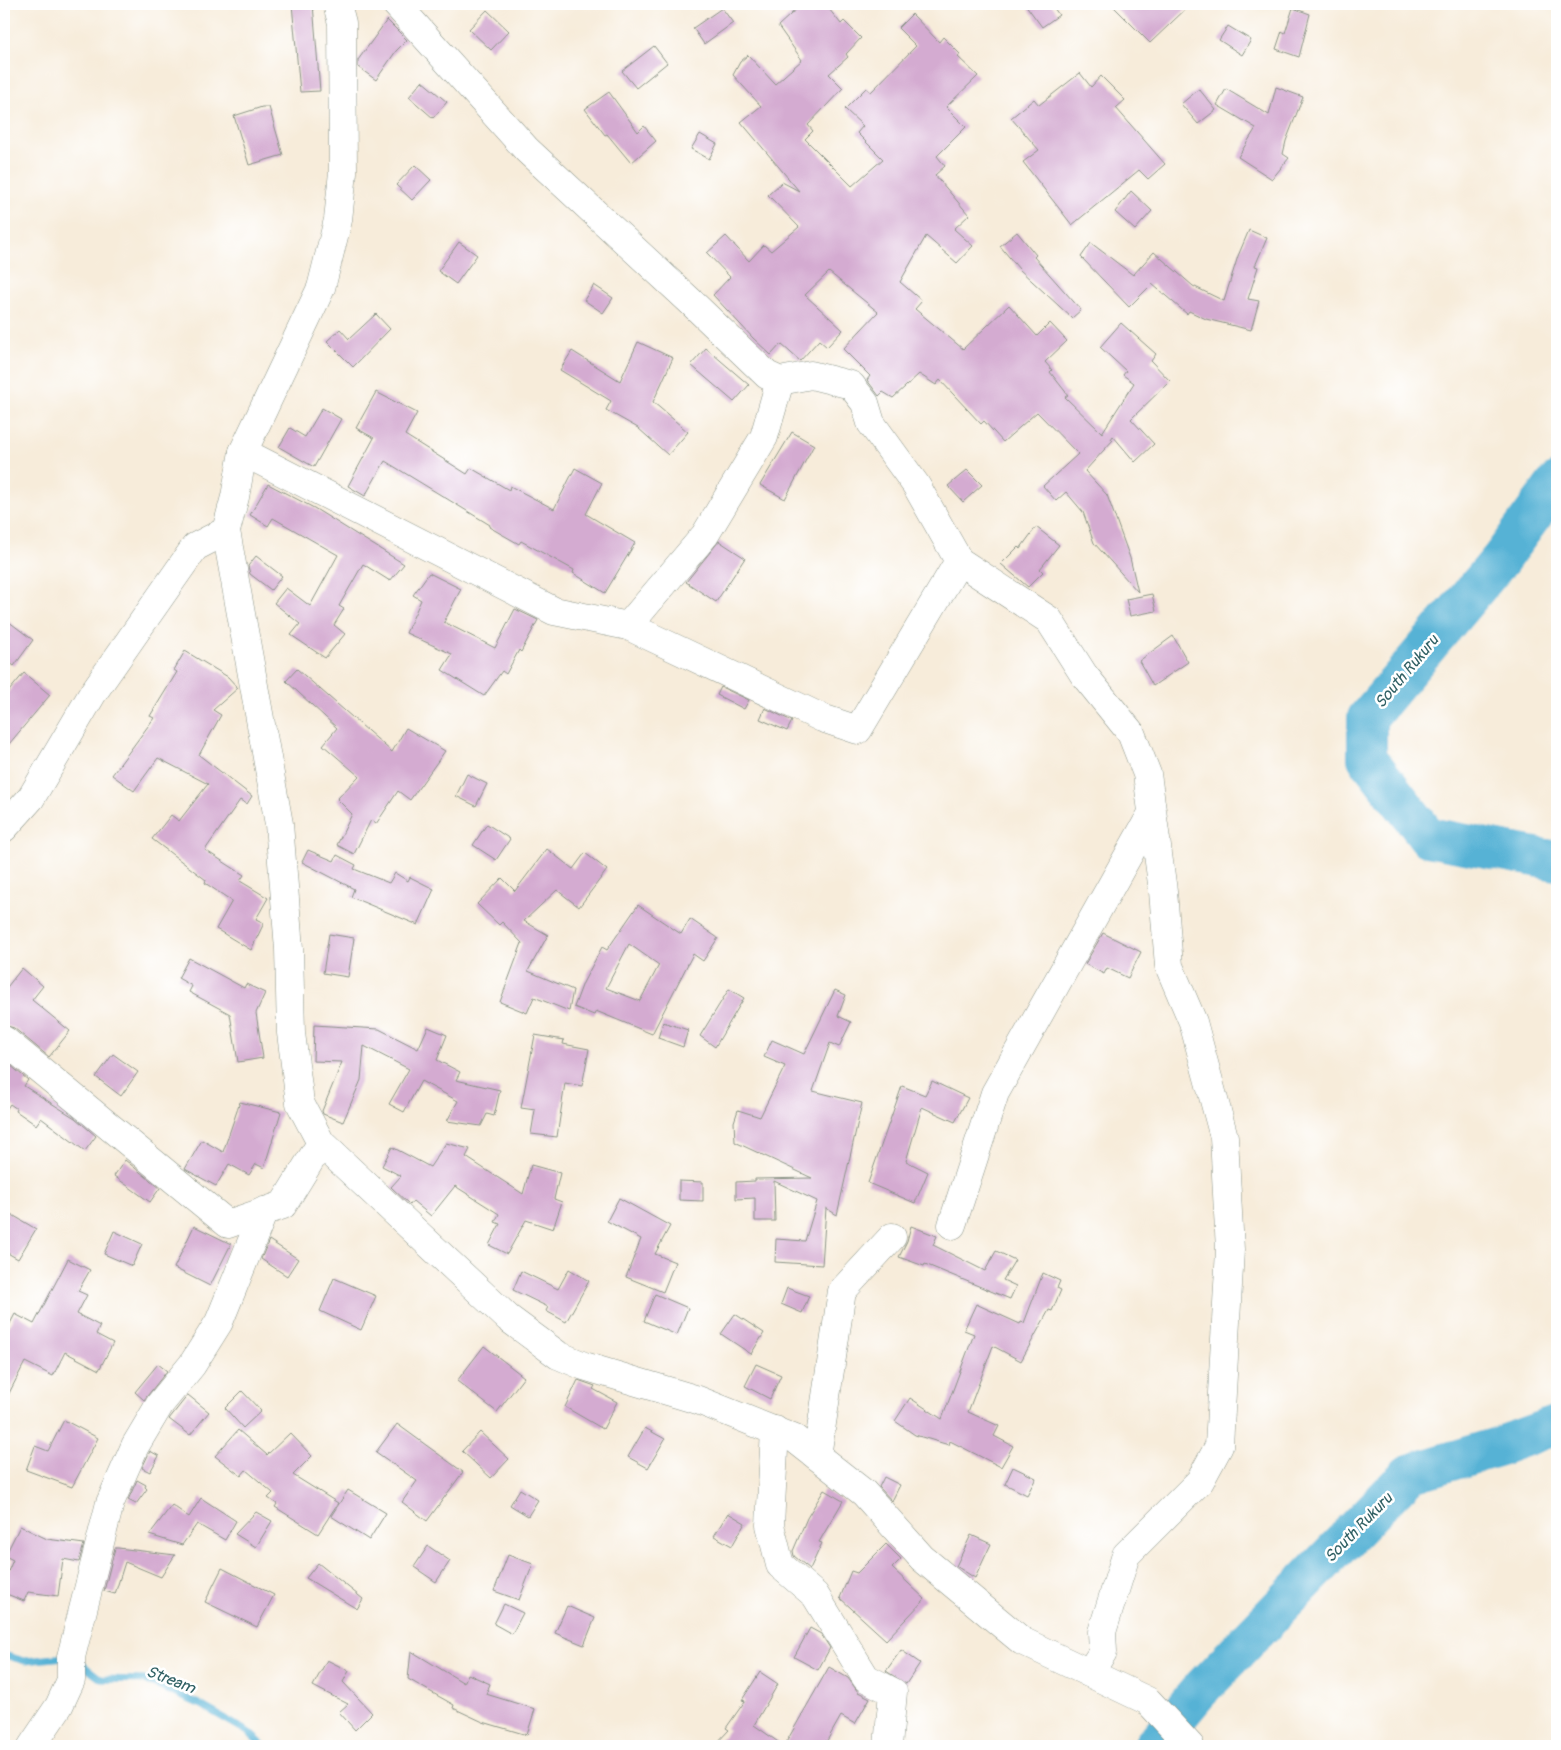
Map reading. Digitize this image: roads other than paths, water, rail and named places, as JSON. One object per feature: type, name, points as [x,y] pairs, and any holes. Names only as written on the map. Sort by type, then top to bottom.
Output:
[{"type":"street","points":[[337,4],[342,22],[343,172],[338,220],[321,288],[243,452],[236,497],[226,531],[279,824],[289,949],[291,1034],[300,1102],[320,1143],[508,1318],[558,1355],[584,1366],[698,1400],[795,1438],[864,1493],[922,1558],[1022,1641],[1148,1702],[1190,1746]]},
{"type":"street","points":[[396,4],[527,150],[690,300],[767,375],[780,381],[812,375],[851,385],[865,403],[871,423],[916,485],[959,561],[1049,620],[1084,675],[1130,733],[1148,774],[1151,815],[1163,891],[1169,966],[1193,1022],[1224,1136],[1230,1250],[1219,1446],[1200,1481],[1126,1555],[1102,1632],[1103,1652],[1089,1673]]},
{"type":"street","points":[[628,626],[705,535],[764,437],[780,381]]},
{"type":"street","points":[[243,452],[554,611],[628,626],[822,718],[858,730],[959,561]]},
{"type":"street","points":[[4,828],[30,798],[93,693],[195,547],[226,531]]},
{"type":"street","points":[[952,1225],[995,1093],[1151,815]]},
{"type":"street","points":[[4,1040],[228,1224],[283,1205],[320,1143]]},
{"type":"street","points":[[32,1746],[59,1706],[70,1680],[71,1657],[113,1494],[135,1446],[160,1404],[192,1365],[219,1322],[264,1211]]},
{"type":"street","points":[[817,1456],[842,1291],[892,1237]]},
{"type":"street","points":[[775,1430],[770,1525],[780,1565],[815,1595],[866,1678],[892,1692],[888,1746]]},
{"type":"waterway","name":"South Rukuru","points":[[1557,482],[1500,560],[1367,718],[1367,758],[1428,837],[1557,861]]},
{"type":"waterway","name":"South Rukuru","points":[[1153,1746],[1199,1691],[1409,1474],[1497,1447],[1557,1425]]},
{"type":"waterway","name":"Stream","points":[[4,1655],[25,1661],[65,1657]]},
{"type":"waterway","name":"Stream","points":[[79,1662],[101,1679],[144,1680],[199,1704],[248,1732],[264,1746]]}]
